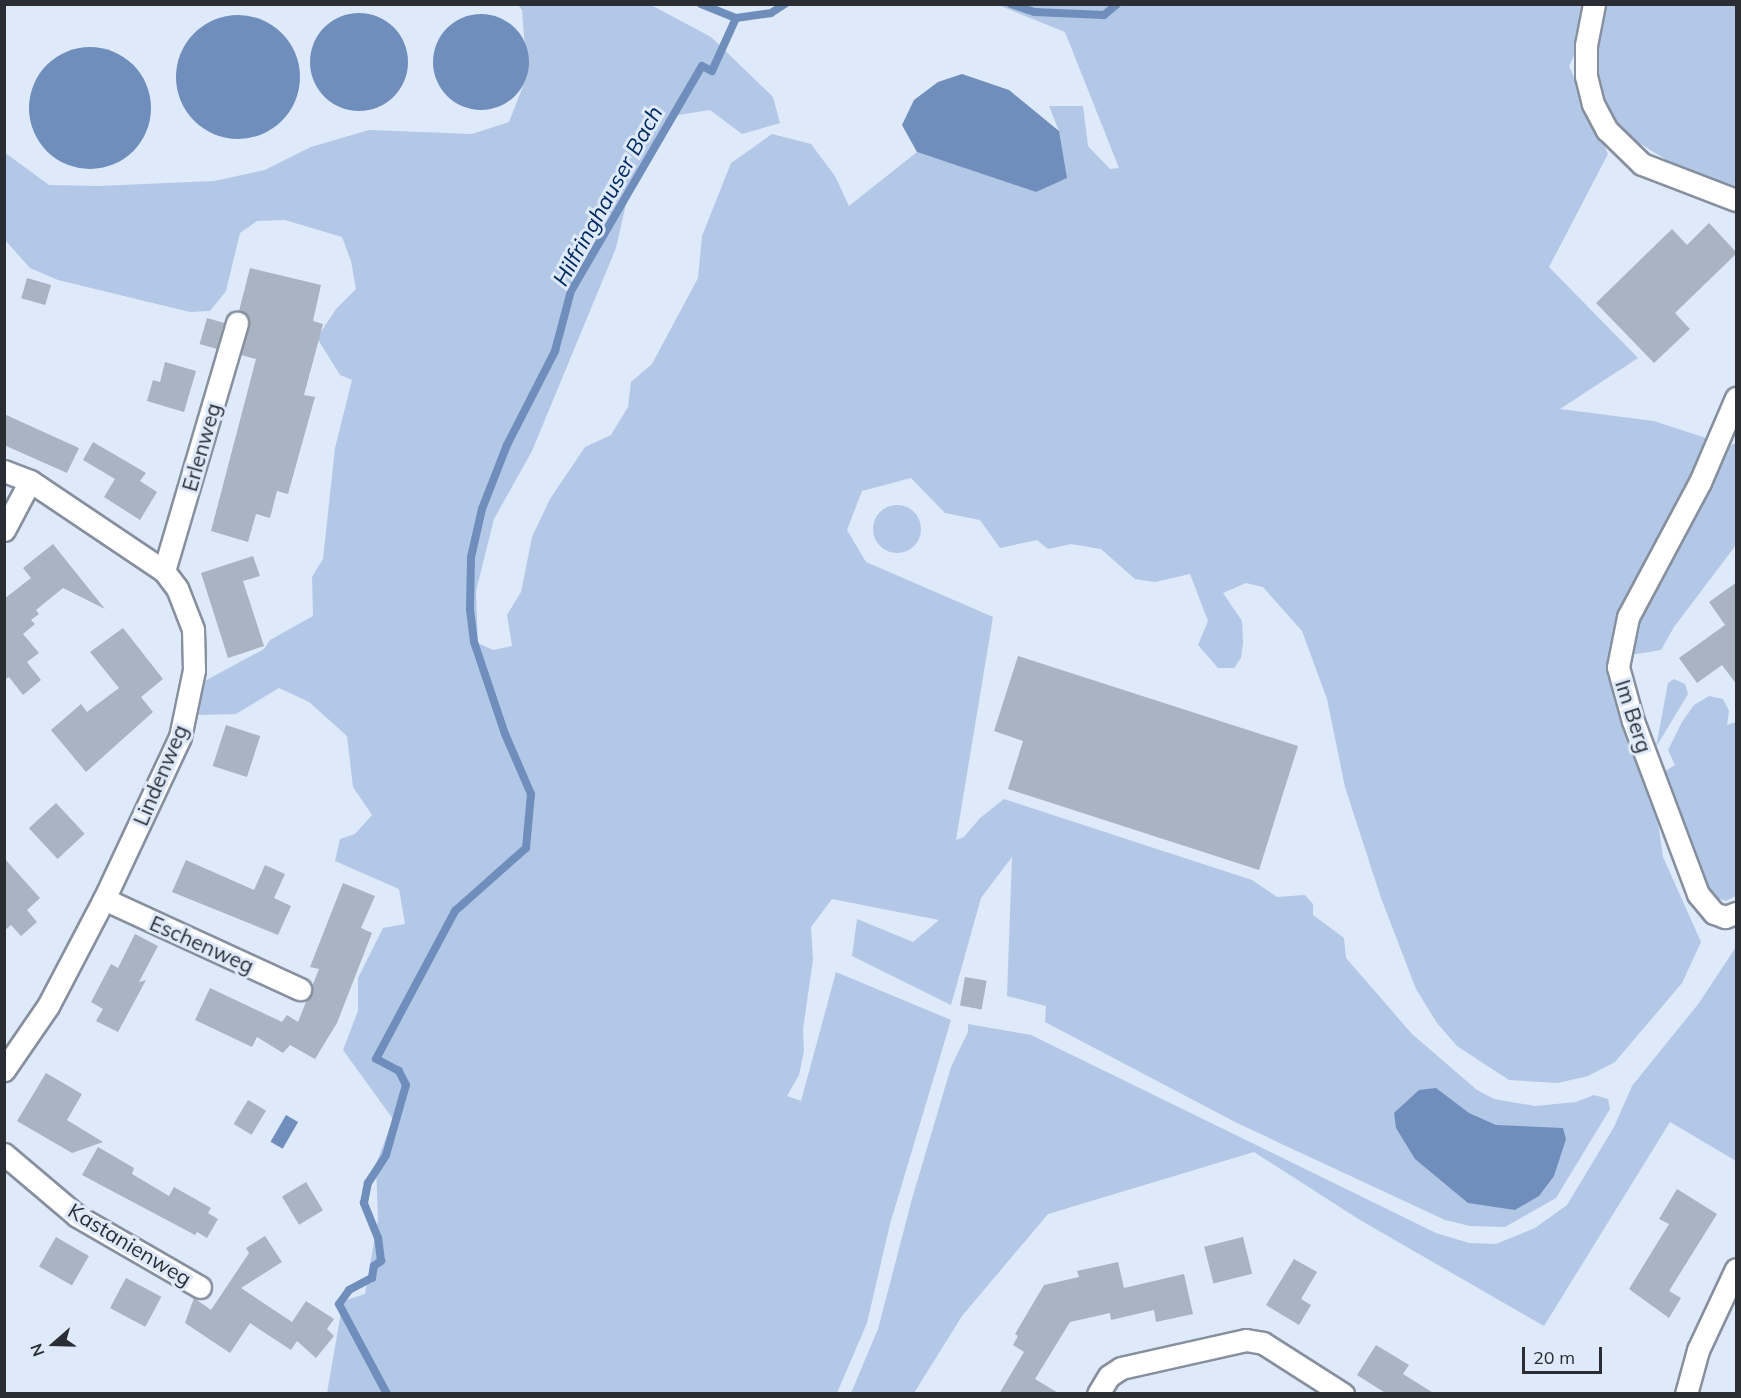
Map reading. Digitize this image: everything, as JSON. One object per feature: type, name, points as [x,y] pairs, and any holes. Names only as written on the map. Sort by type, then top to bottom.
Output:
[{"type":"street","points":[[1594,4],[1586,45],[1586,76],[1593,104],[1607,130],[1642,164],[1737,200]]},
{"type":"street","name":"Erlenweg","points":[[164,571],[237,322]]},
{"type":"street","name":"Im Berg","points":[[1737,398],[1700,482],[1628,617],[1618,667],[1633,721],[1698,894],[1714,913],[1725,917],[1737,913]]},
{"type":"street","name":"Lindenweg","points":[[4,471],[30,481],[164,571],[177,588],[192,629],[194,670],[180,737],[104,899],[48,1006],[4,1070]]},
{"type":"street","points":[[4,530],[30,481]]},
{"type":"street","name":"Eschenweg","points":[[104,899],[300,988]]},
{"type":"street","name":"Kastanienweg","points":[[4,1155],[77,1216],[200,1287]]},
{"type":"street","points":[[1686,1394],[1698,1350],[1737,1269]]},
{"type":"street","points":[[1098,1394],[1109,1376],[1121,1368],[1246,1340],[1263,1343],[1343,1394]]},
{"type":"shaded area","points":[[518,5],[651,5],[711,37],[773,97],[780,123],[742,134],[710,110],[671,116],[630,186],[616,248],[532,451],[494,519],[476,591],[478,643],[493,650],[512,646],[507,615],[521,592],[532,537],[550,499],[585,447],[611,435],[628,407],[631,382],[652,364],[698,278],[702,236],[731,163],[772,134],[811,144],[835,176],[849,206],[917,152],[1036,192],[1059,131],[1049,106],[1083,106],[1088,146],[1110,169],[1119,168],[1065,32],[998,5],[1586,5],[1578,47],[1569,66],[1608,154],[1549,267],[1638,358],[1560,409],[1654,421],[1712,440],[1621,617],[1641,762],[1657,816],[1663,857],[1701,942],[1682,983],[1615,1062],[1588,1076],[1558,1083],[1509,1080],[1457,1046],[1437,1023],[1416,989],[1381,898],[1345,787],[1327,699],[1302,631],[1263,587],[1246,583],[1223,593],[1242,621],[1243,643],[1241,658],[1234,668],[1218,668],[1198,645],[1208,621],[1190,574],[1155,582],[1135,579],[1101,549],[1071,544],[1048,549],[1037,540],[1000,548],[980,520],[945,513],[911,478],[862,491],[847,530],[866,562],[993,617],[956,840],[964,837],[980,818],[1004,799],[1252,880],[1277,897],[1305,895],[1313,904],[1313,915],[1344,938],[1346,958],[1412,1034],[1477,1090],[1494,1099],[1535,1106],[1576,1102],[1594,1095],[1608,1099],[1610,1109],[1556,1198],[1505,1227],[1470,1226],[1445,1220],[1237,1123],[1045,1022],[1046,1006],[1007,996],[1012,857],[981,898],[951,1005],[852,956],[857,919],[913,942],[939,920],[832,899],[811,927],[813,960],[803,1029],[804,1051],[799,1075],[787,1096],[801,1101],[836,972],[951,1020],[890,1224],[867,1323],[837,1393],[327,1393],[343,1301],[365,1294],[378,1219],[376,1164],[393,1119],[343,1050],[358,1011],[358,978],[383,928],[405,924],[399,889],[335,861],[340,839],[355,834],[372,815],[353,787],[347,736],[309,702],[279,688],[236,714],[198,715],[203,682],[264,649],[270,640],[313,616],[312,577],[323,559],[335,448],[352,380],[340,375],[317,338],[336,309],[356,289],[351,261],[342,237],[285,220],[257,221],[240,233],[226,291],[210,311],[190,312],[58,280],[30,268],[5,240],[4,152],[49,185],[98,186],[214,181],[265,170],[311,147],[369,130],[472,134],[509,122],[527,76],[522,10]]},
{"type":"shaded area","points":[[1607,5],[1736,5],[1736,187],[1686,172],[1623,133],[1603,101],[1596,60],[1597,22]]},
{"type":"shaded area","points":[[359,13],[378,17],[393,28],[404,43],[408,62],[404,81],[393,96],[378,107],[359,111],[340,107],[325,96],[314,81],[310,62],[314,43],[325,28],[340,17]]},
{"type":"shaded area","points":[[481,14],[499,18],[515,28],[525,44],[529,62],[525,80],[515,96],[499,106],[481,110],[463,106],[447,96],[437,80],[433,62],[437,44],[447,28],[463,18]]},
{"type":"shaded area","points":[[238,15],[262,20],[282,33],[295,53],[300,77],[295,101],[282,121],[262,134],[238,139],[214,134],[194,121],[181,101],[176,77],[181,53],[194,33],[214,20]]},
{"type":"shaded area","points":[[90,47],[113,51],[133,65],[147,85],[151,108],[147,131],[133,151],[113,165],[90,169],[67,165],[47,151],[33,131],[29,108],[33,85],[47,65],[67,51]]},
{"type":"shaded area","points":[[962,74],[1009,90],[1059,131],[1067,178],[1036,192],[917,152],[902,125],[914,100],[938,82]]},
{"type":"shaded area","points":[[1736,443],[1736,545],[1674,627],[1661,650],[1630,655],[1636,617],[1724,448]]},
{"type":"shaded area","points":[[892,505],[902,505],[914,512],[921,524],[921,534],[914,546],[902,553],[892,553],[877,542],[873,534],[873,524],[884,509]]},
{"type":"shaded area","points":[[1674,679],[1685,684],[1688,694],[1656,747],[1668,683]]},
{"type":"shaded area","points":[[1709,696],[1723,699],[1729,711],[1727,725],[1736,722],[1736,896],[1726,901],[1709,895],[1662,773],[1675,765],[1668,750],[1682,722],[1694,705]]},
{"type":"shaded area","points":[[1736,947],[1736,1161],[1670,1122],[1544,1326],[1360,1220],[1254,1152],[1048,1214],[962,1316],[914,1393],[851,1393],[878,1329],[912,1199],[951,1067],[968,1032],[968,1024],[1031,1035],[1436,1233],[1469,1243],[1496,1244],[1535,1228],[1567,1205],[1614,1127],[1632,1086],[1699,1003]]},
{"type":"shaded area","points":[[1436,1088],[1469,1113],[1496,1125],[1563,1128],[1566,1139],[1554,1176],[1539,1196],[1515,1210],[1468,1203],[1415,1159],[1396,1128],[1394,1113],[1419,1090]]},
{"type":"shaded area","points":[[286,1115],[298,1122],[283,1149],[270,1142]]},
{"type":"building","points":[[1709,223],[1737,253],[1675,313],[1690,329],[1654,363],[1596,303],[1672,229],[1687,245]]},
{"type":"building","points":[[250,268],[321,285],[313,321],[323,324],[304,395],[315,397],[288,494],[277,491],[270,518],[256,514],[248,542],[211,531],[256,359],[241,355],[249,321],[239,311]]},
{"type":"building","points":[[27,278],[51,285],[45,305],[21,298]]},
{"type":"building","points":[[207,318],[224,323],[217,349],[200,344]]},
{"type":"building","points":[[165,362],[196,371],[184,412],[147,401],[153,380],[160,382]]},
{"type":"building","points":[[4,414],[79,448],[67,473],[4,445]]},
{"type":"building","points":[[93,442],[146,473],[140,481],[157,492],[140,520],[104,497],[115,479],[83,460]]},
{"type":"building","points":[[53,544],[105,609],[63,588],[36,610],[39,614],[31,620],[35,624],[23,634],[39,653],[27,662],[41,680],[23,695],[9,677],[4,680],[4,599],[31,578],[23,568]]},
{"type":"building","points":[[253,556],[260,576],[243,581],[264,646],[228,658],[201,573]]},
{"type":"building","points":[[1737,582],[1737,685],[1722,665],[1697,683],[1679,658],[1725,625],[1709,602]]},
{"type":"building","points":[[123,628],[163,679],[141,697],[153,712],[86,772],[51,730],[81,704],[87,712],[119,688],[90,652]]},
{"type":"building","points":[[1018,656],[1298,746],[1259,870],[1008,789],[1023,741],[994,731]]},
{"type":"building","points":[[226,725],[260,736],[247,777],[213,766]]},
{"type":"building","points":[[56,803],[85,834],[58,859],[29,828]]},
{"type":"building","points":[[4,858],[40,898],[27,910],[37,922],[21,936],[11,925],[4,931]]},
{"type":"building","points":[[186,860],[254,890],[265,865],[285,874],[274,898],[291,906],[278,935],[172,892]]},
{"type":"building","points":[[343,883],[375,896],[361,928],[372,933],[337,1023],[315,1059],[290,1045],[283,1053],[257,1037],[252,1047],[195,1020],[210,988],[282,1022],[287,1015],[298,1022],[319,969],[310,967]]},
{"type":"building","points":[[135,934],[158,946],[139,982],[146,980],[118,1032],[96,1021],[103,1009],[91,1002],[111,964],[118,968]]},
{"type":"building","points":[[965,977],[987,981],[982,1009],[960,1006]]},
{"type":"building","points":[[46,1073],[82,1094],[67,1120],[103,1142],[72,1153],[17,1121]]},
{"type":"building","points":[[248,1100],[266,1111],[252,1135],[234,1124]]},
{"type":"building","points":[[98,1147],[134,1168],[132,1174],[169,1196],[174,1187],[211,1208],[208,1213],[218,1219],[207,1238],[197,1232],[195,1235],[82,1175]]},
{"type":"building","points":[[306,1182],[323,1210],[299,1225],[282,1196]]},
{"type":"building","points":[[1677,1189],[1717,1214],[1669,1291],[1681,1298],[1669,1318],[1629,1289],[1669,1224],[1659,1219]]},
{"type":"building","points":[[265,1236],[282,1262],[241,1288],[292,1322],[306,1301],[334,1319],[327,1329],[334,1336],[316,1358],[297,1341],[291,1350],[250,1323],[230,1353],[185,1323],[194,1298],[211,1310],[249,1253],[246,1248]]},
{"type":"building","points":[[56,1237],[89,1256],[72,1285],[39,1266]]},
{"type":"building","points":[[1243,1237],[1252,1274],[1213,1284],[1204,1247]]},
{"type":"building","points":[[1294,1259],[1317,1272],[1301,1299],[1311,1305],[1299,1325],[1266,1305]]},
{"type":"building","points":[[1118,1262],[1124,1288],[1184,1274],[1193,1314],[1156,1322],[1154,1310],[1111,1320],[1110,1313],[1070,1322],[1035,1379],[1060,1394],[999,1394],[1024,1352],[1013,1345],[1018,1336],[1015,1334],[1044,1285],[1079,1277],[1077,1271]]},
{"type":"building","points":[[126,1278],[161,1297],[145,1327],[110,1308]]},
{"type":"building","points":[[1376,1345],[1409,1365],[1403,1374],[1435,1394],[1387,1394],[1357,1375]]},
{"type":"waterway","points":[[701,4],[736,18],[771,13],[785,4]]},
{"type":"waterway","points":[[1011,4],[1034,12],[1104,15],[1117,4]]},
{"type":"waterway","name":"Hilfringhauser Bach","points":[[387,1394],[339,1304],[349,1290],[372,1278],[374,1266],[381,1261],[378,1238],[364,1203],[368,1183],[386,1155],[406,1085],[399,1071],[376,1059],[455,911],[526,848],[531,794],[505,734],[474,642],[470,610],[471,557],[482,509],[507,445],[555,351],[571,291],[702,66],[712,71],[736,18]]}]
